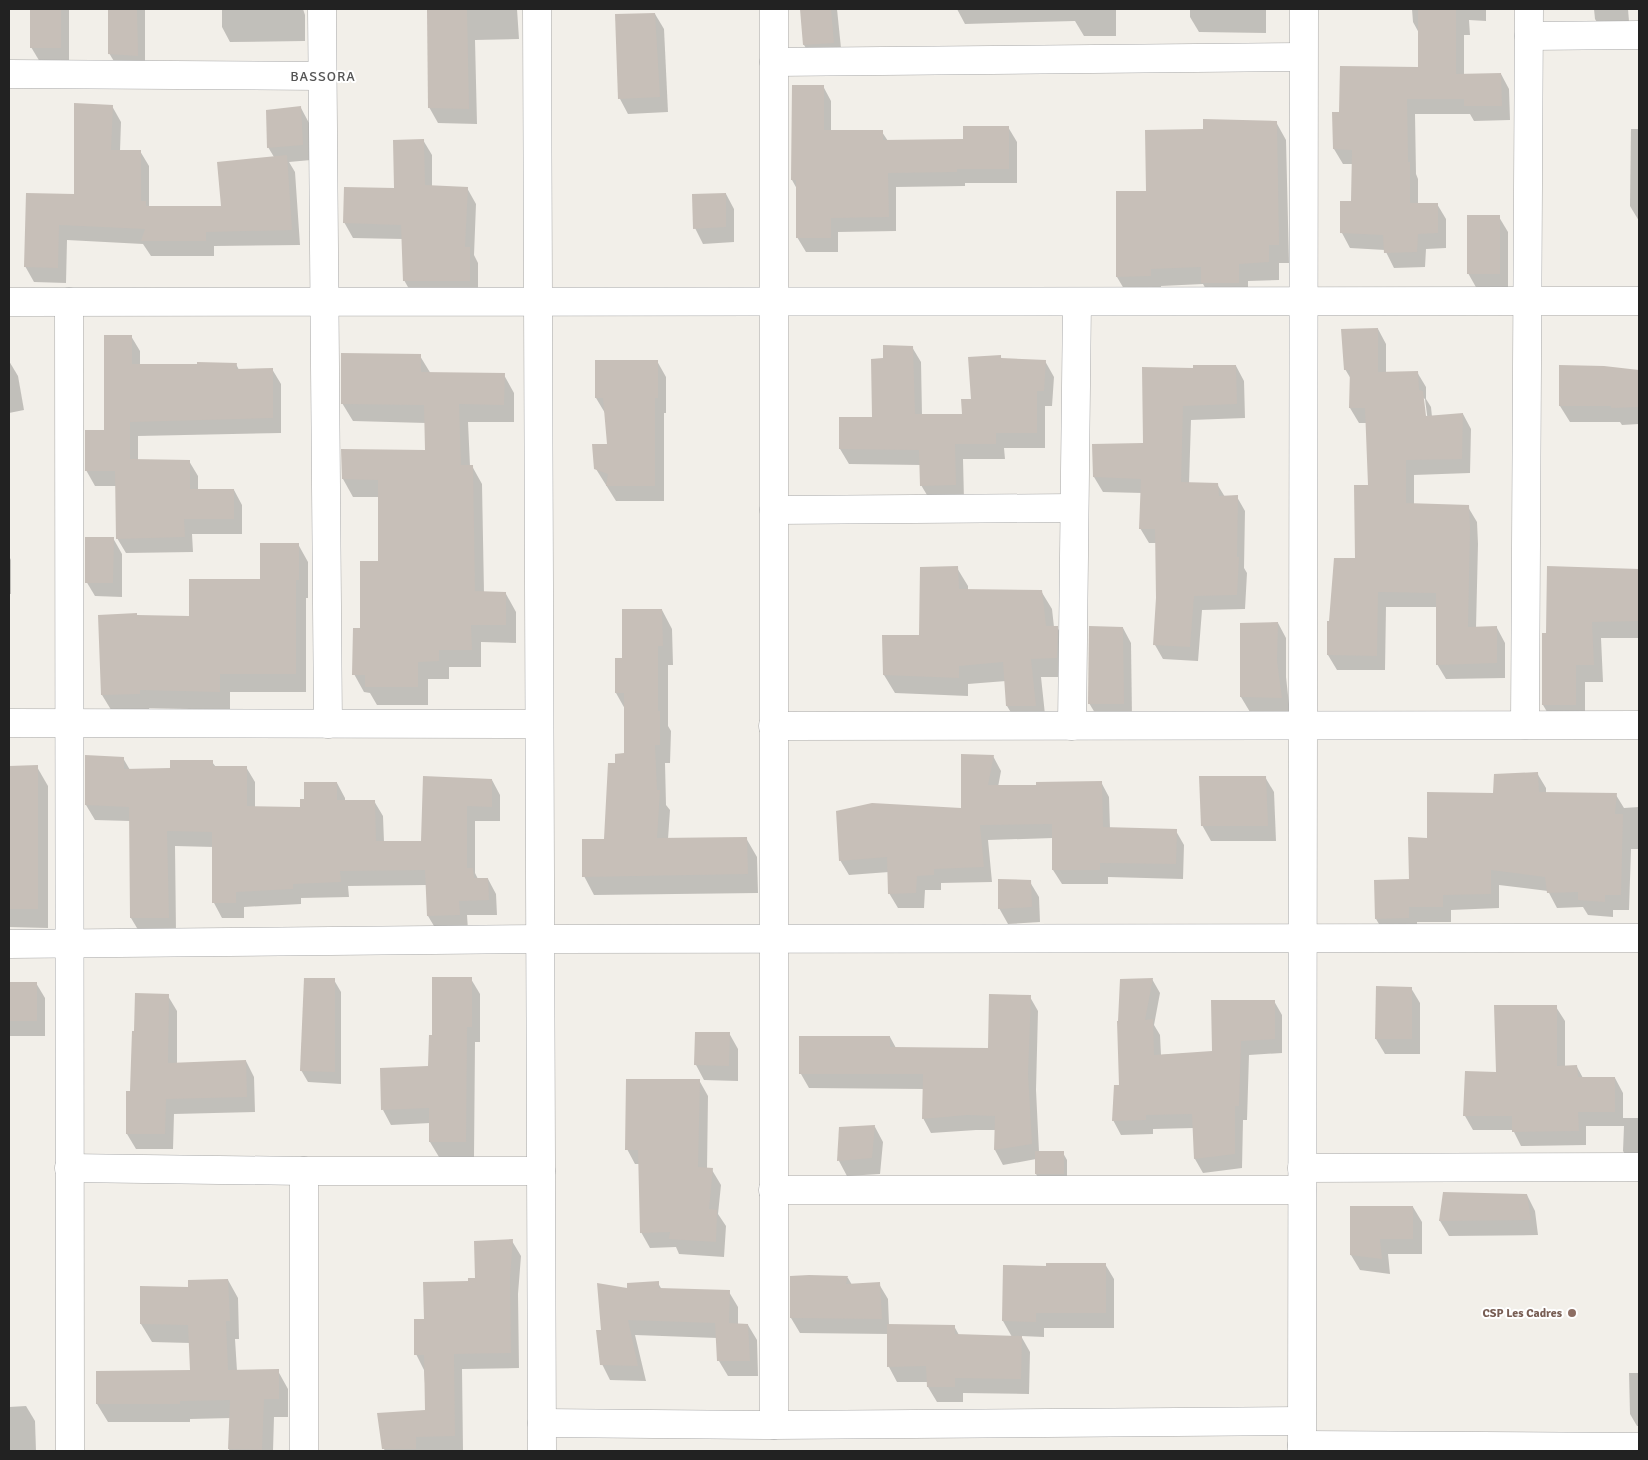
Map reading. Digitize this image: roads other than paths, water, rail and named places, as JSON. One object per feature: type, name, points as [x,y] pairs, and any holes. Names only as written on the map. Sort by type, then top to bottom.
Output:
[{"type":"street","points":[[322,9],[328,724]]},
{"type":"street","points":[[537,9],[542,1451]]},
{"type":"street","points":[[774,9],[774,1425]]},
{"type":"street","points":[[1302,1439],[1304,9]]},
{"type":"street","points":[[1524,725],[1529,9]]},
{"type":"street","points":[[1529,36],[1639,35]]},
{"type":"street","points":[[774,62],[1303,57]]},
{"type":"street","points":[[9,74],[323,76]]},
{"type":"street","points":[[9,302],[1639,301]]},
{"type":"street","points":[[70,302],[70,1451]]},
{"type":"street","points":[[1072,726],[1076,302]]},
{"type":"street","points":[[774,510],[1074,508]]},
{"type":"street","points":[[9,723],[539,724]]},
{"type":"street","points":[[773,726],[1639,725]]},
{"type":"street","points":[[9,944],[540,939],[1639,938]]},
{"type":"street","points":[[773,1190],[1302,1179],[1639,1167]]},
{"type":"street","points":[[70,1168],[304,1171],[541,1171]]},
{"type":"street","points":[[304,1171],[304,1451]]},
{"type":"street","points":[[542,1423],[774,1425],[1639,1447]]},
{"type":"place","name":"CSP Les Cadres","points":[[1572,1313]]},
{"type":"district","name":"BASSORA","points":[[323,76]]}]
